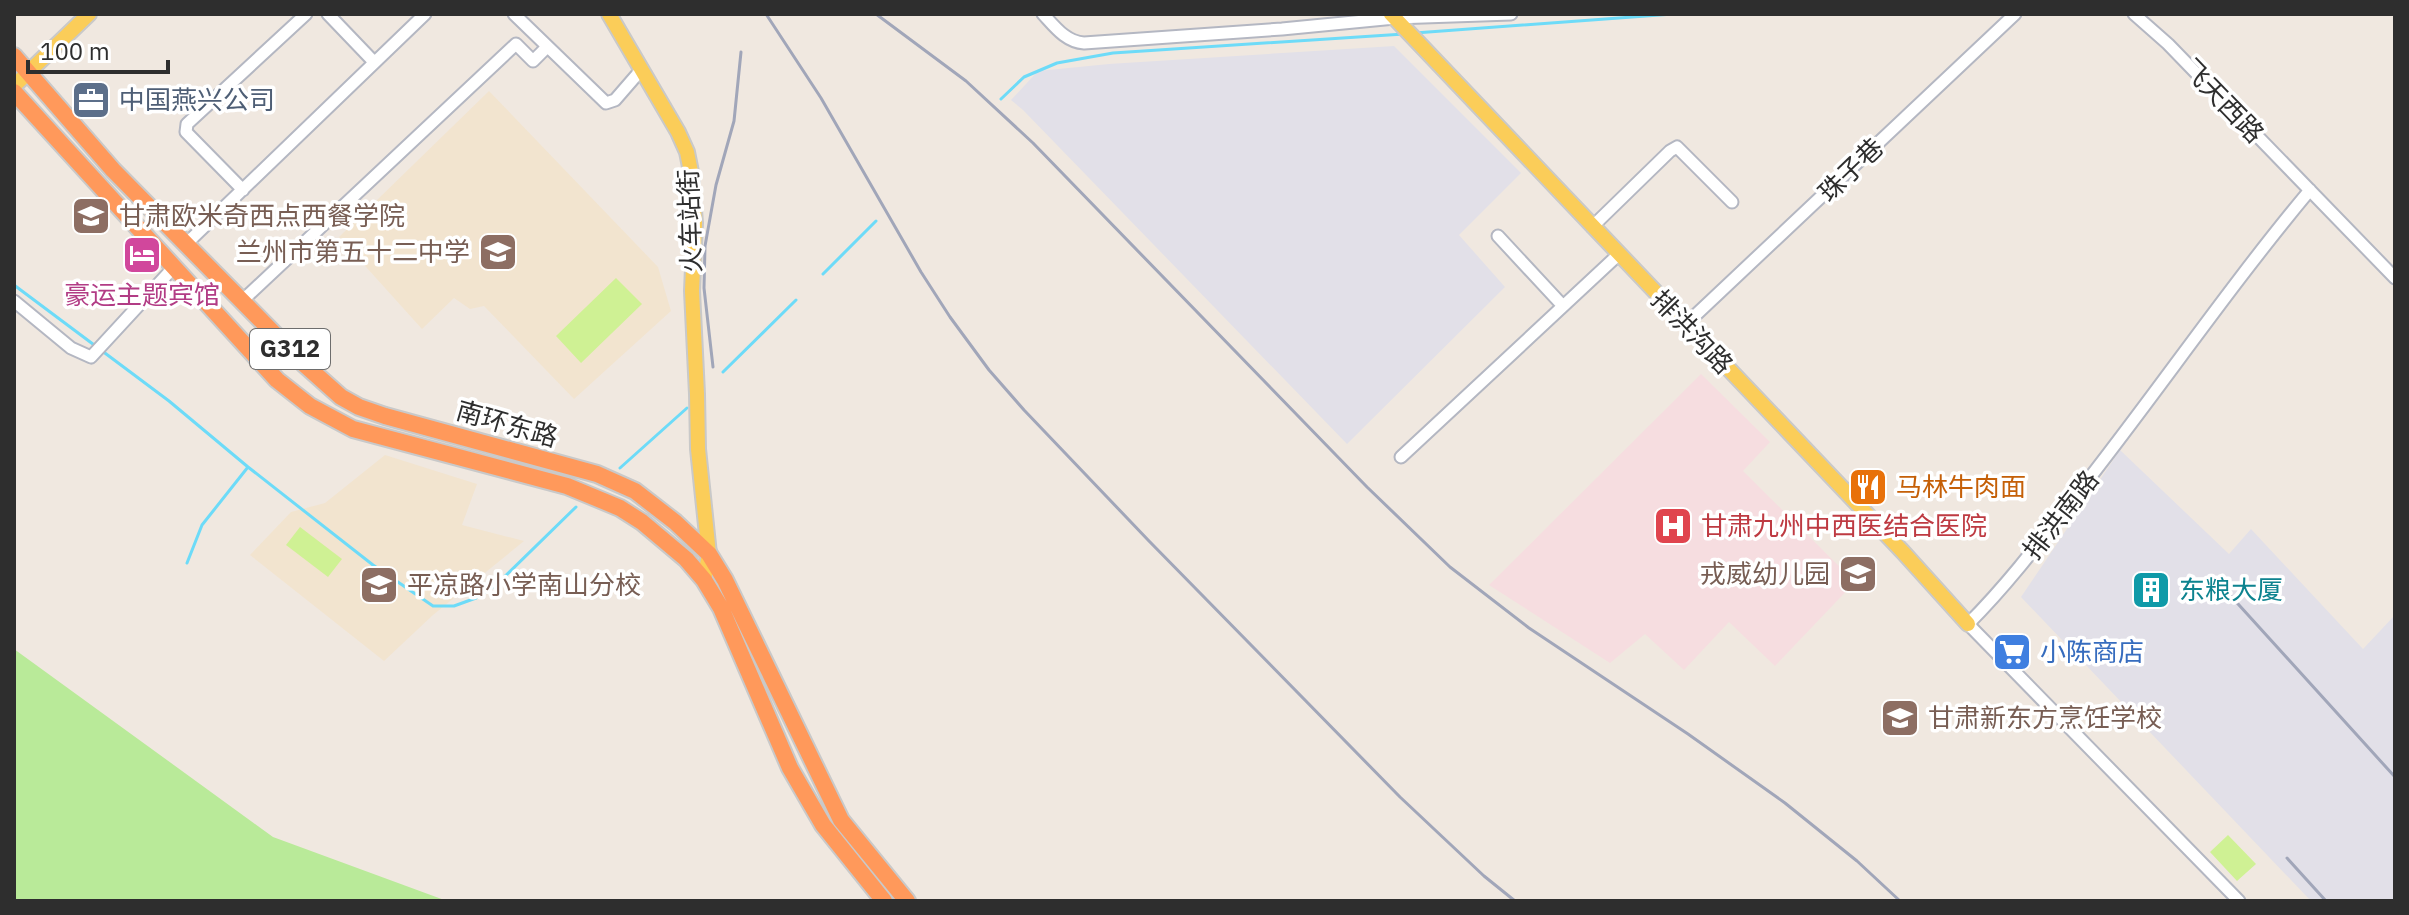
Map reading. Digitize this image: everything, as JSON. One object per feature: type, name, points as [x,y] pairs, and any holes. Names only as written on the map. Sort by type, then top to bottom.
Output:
[{"type":"highway","name":"南环东路","points":[[14,56],[113,170],[327,387],[359,407],[597,474],[635,491],[709,554],[731,591],[841,820],[907,901]]},
{"type":"highway","name":"南环东路","points":[[14,92],[277,380],[310,406],[353,429],[567,486],[620,508],[686,559],[704,580],[721,608],[790,768],[823,825],[884,901]]},
{"type":"main road","points":[[14,86],[89,14]]},
{"type":"main road","name":"火车站街","points":[[609,14],[678,132],[691,172],[695,223],[692,291],[698,449],[709,554],[704,580]]},
{"type":"main road","name":"排洪沟路","points":[[1395,19],[1968,624]]},
{"type":"street","points":[[243,190],[186,132],[187,124],[306,14]]},
{"type":"street","points":[[328,14],[374,62]]},
{"type":"street","points":[[185,245],[425,14]]},
{"type":"street","points":[[514,14],[606,103],[615,100],[641,70]]},
{"type":"street","points":[[1043,14],[1075,43],[1395,19],[1511,14]]},
{"type":"street","name":"珠子巷","points":[[1685,325],[2015,14]]},
{"type":"street","name":"飞天西路","points":[[2134,14],[2168,44],[2310,190]]},
{"type":"street","points":[[243,300],[516,44],[533,61],[547,47]]},
{"type":"street","points":[[1592,227],[1677,147],[1732,202]]},
{"type":"street","points":[[2310,190],[2395,278]]},
{"type":"street","name":"排洪南路","points":[[1968,624],[2027,558],[2270,237],[2310,190]]},
{"type":"street","points":[[1498,236],[1563,306]]},
{"type":"street","points":[[1401,457],[1618,255]]},
{"type":"street","points":[[14,301],[71,348],[91,357],[174,267]]},
{"type":"street","points":[[1968,624],[2239,901]]},
{"type":"shaded area","points":[[1394,46],[1521,173],[1459,235],[1505,287],[1347,444],[1011,100],[1038,71]]},
{"type":"shaded area","name":"兰州市第五十二中学","points":[[489,91],[658,267],[671,311],[574,399],[484,306],[470,309],[454,298],[422,329],[339,237]]},
{"type":"shaded area","name":"甘肃九州中西医结合医院","points":[[1701,374],[1770,442],[1743,471],[1855,582],[1775,666],[1729,622],[1684,670],[1645,634],[1610,663],[1489,585]]},
{"type":"shaded area","points":[[2120,450],[2229,554],[2251,529],[2363,649],[2395,615],[2395,901],[2311,901],[2021,597]]},
{"type":"shaded area","name":"平凉路小学南山分校","points":[[385,455],[477,484],[462,525],[524,541],[433,615],[384,661],[250,555],[291,512],[325,503]]},
{"type":"green space","points":[[616,278],[642,304],[581,363],[556,336]]},
{"type":"green space","points":[[300,527],[342,559],[328,577],[286,545]]},
{"type":"green space","points":[[14,649],[273,837],[447,901],[14,901]]},
{"type":"green space","points":[[2228,835],[2256,864],[2237,881],[2210,852]]},
{"type":"waterway","points":[[1415,33],[1673,14]]},
{"type":"waterway","points":[[1001,99],[1024,77],[1057,63],[1113,53],[1404,34]]},
{"type":"waterway","points":[[823,274],[876,221]]},
{"type":"waterway","points":[[14,285],[169,401],[373,565],[433,606],[454,606],[476,598],[496,585],[576,507]]},
{"type":"waterway","points":[[723,372],[796,300]]},
{"type":"waterway","points":[[620,468],[687,408]]},
{"type":"waterway","points":[[187,563],[202,525],[248,467]]},
{"type":"railway","points":[[766,14],[821,98],[921,272],[989,370],[1149,541],[1400,797],[1515,901]]},
{"type":"railway","points":[[876,14],[966,81],[1033,143],[1367,487],[1450,567],[1529,628],[1785,803],[1857,861],[1900,901]]},
{"type":"railway","points":[[713,367],[704,288],[705,246],[716,185],[734,121],[741,52]]},
{"type":"railway","points":[[2229,594],[2395,777]]},
{"type":"railway","points":[[2287,858],[2326,901]]},
{"type":"place","name":"中国燕兴公司","points":[[91,100]]},
{"type":"place","name":"甘肃欧米奇西点西餐学院","points":[[91,216]]},
{"type":"place","name":"兰州市第五十二中学","points":[[498,252]]},
{"type":"place","name":"豪运主题宾馆","points":[[142,255]]},
{"type":"place","name":"马林牛肉面","points":[[1868,487]]},
{"type":"place","name":"甘肃九州中西医结合医院","points":[[1673,526]]},
{"type":"place","name":"戎威幼儿园","points":[[1858,574]]},
{"type":"place","name":"平凉路小学南山分校","points":[[379,585]]},
{"type":"place","name":"东粮大厦","points":[[2151,590]]},
{"type":"place","name":"小陈商店","points":[[2012,652]]},
{"type":"place","name":"甘肃新东方烹饪学校","points":[[1900,718]]}]
